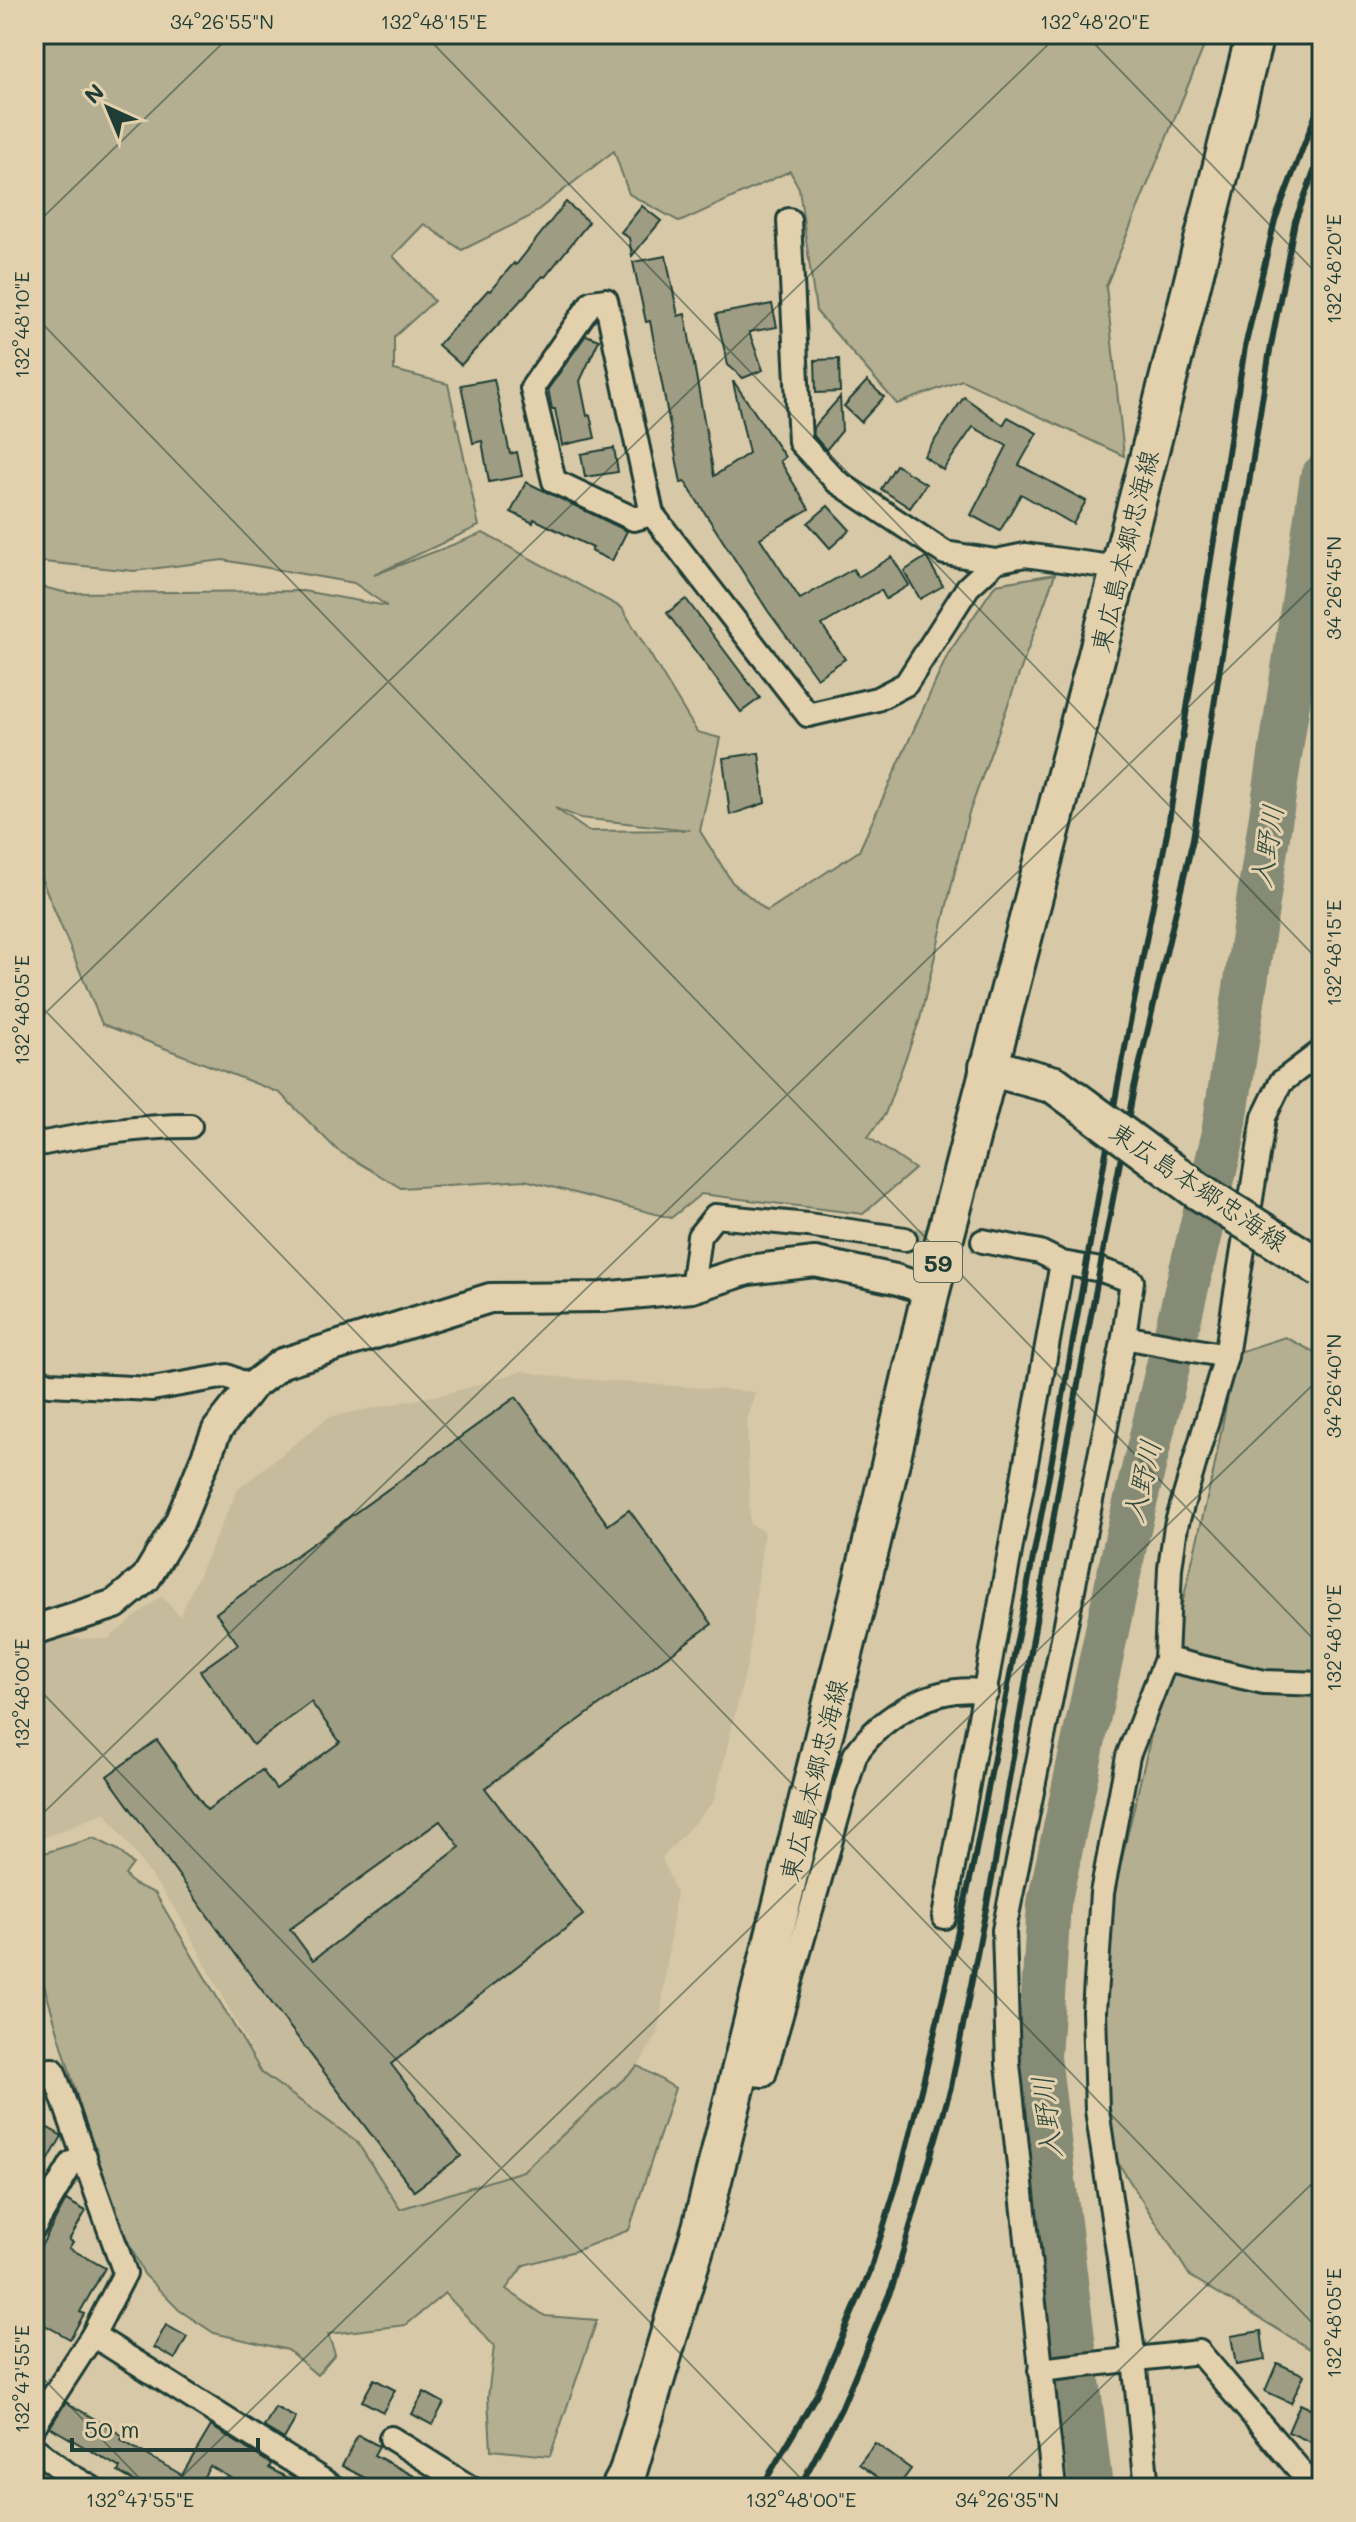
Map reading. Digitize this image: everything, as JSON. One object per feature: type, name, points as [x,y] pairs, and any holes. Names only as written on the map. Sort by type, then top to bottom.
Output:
[{"type":"main road","name":"東広島本郷忠海線","points":[[620,2488],[627,2475],[701,2228],[872,1542],[931,1291],[1255,34]]},
{"type":"main road","name":"東広島本郷忠海線","points":[[988,1067],[1055,1085],[1197,1190],[1322,1269]]},
{"type":"street","points":[[789,220],[800,442],[836,481],[945,553],[996,561],[1025,555],[1119,568]]},
{"type":"street","points":[[652,514],[634,519],[554,481],[532,388],[592,302],[606,300],[652,514],[808,715],[877,699],[906,684],[968,587],[996,561]]},
{"type":"street","points":[[1147,2488],[1097,2110],[1094,2011],[1102,1893],[1128,1756],[1166,1659],[1170,1568],[1176,1526],[1219,1355],[1264,1117],[1281,1082],[1322,1051]]},
{"type":"street","points":[[34,1145],[105,1132],[155,1126],[190,1126]]},
{"type":"street","points":[[692,1288],[699,1236],[715,1216],[905,1239]]},
{"type":"street","points":[[983,1241],[1040,1252],[1062,1263],[1086,1266],[1132,1281],[1134,1339],[1004,1930],[1008,2064],[1054,2488]]},
{"type":"street","points":[[34,1630],[115,1604],[146,1578],[179,1523],[217,1430],[251,1387],[282,1363],[490,1298],[602,1297],[692,1288],[748,1270],[815,1262],[895,1279],[931,1291]]},
{"type":"street","points":[[944,1917],[1062,1263]]},
{"type":"street","points":[[1134,1339],[1219,1355]]},
{"type":"street","points":[[34,1378],[49,1384],[152,1389],[227,1376],[251,1387]]},
{"type":"street","points":[[1166,1659],[1264,1682],[1322,1684]]},
{"type":"street","points":[[740,2073],[764,2075],[855,1755],[866,1738],[918,1702],[966,1688],[987,1692]]},
{"type":"street","points":[[34,2071],[53,2070],[125,2273],[93,2335],[34,2426]]},
{"type":"street","points":[[34,2227],[72,2163],[85,2156]]},
{"type":"street","points":[[93,2335],[335,2488]]},
{"type":"street","points":[[1040,2370],[1199,2352],[1315,2488]]},
{"type":"street","points":[[391,2438],[471,2488]]},
{"type":"street","points":[[34,2448],[92,2488]]},
{"type":"shaded area","points":[[34,34],[1209,34],[1106,286],[1124,456],[962,380],[897,404],[816,311],[799,188],[790,171],[680,222],[629,194],[614,151],[529,217],[462,250],[424,224],[393,256],[434,301],[394,337],[394,370],[448,384],[479,526],[374,575],[483,533],[622,608],[697,732],[720,738],[700,831],[732,882],[767,911],[859,851],[948,654],[996,584],[1055,574],[968,816],[920,1019],[885,1114],[868,1137],[915,1169],[863,1214],[701,1194],[671,1218],[525,1180],[401,1188],[337,1150],[280,1093],[102,1024],[34,861],[34,585],[68,593],[303,591],[387,606],[354,583],[223,560],[134,571],[34,561]],"holes":[[[555,808],[580,818],[690,830],[588,831]]]},
{"type":"shaded area","points":[[1285,1337],[1322,1356],[1322,2351],[1315,2352],[1190,2276],[1089,2117],[1115,1888],[1214,1469],[1236,1353]]},
{"type":"shaded area","points":[[522,1371],[566,1378],[755,1392],[747,1421],[750,1524],[764,1531],[748,1661],[714,1801],[662,1858],[676,1893],[658,2034],[638,2066],[523,2171],[400,2209],[357,2142],[263,2073],[179,1914],[105,1812],[34,1842],[34,1645],[54,1638],[108,1639],[161,1596],[180,1616],[238,1489],[329,1417],[453,1392]]},
{"type":"shaded area","points":[[94,1838],[118,1850],[133,1864],[125,1875],[133,1884],[155,1893],[262,2073],[357,2142],[400,2209],[523,2171],[638,2066],[675,2088],[629,2230],[575,2251],[524,2265],[506,2289],[545,2316],[597,2320],[550,2456],[491,2450],[488,2397],[494,2346],[445,2293],[406,2325],[328,2334],[335,2354],[317,2375],[288,2350],[214,2333],[179,2310],[144,2274],[109,2203],[38,1965],[34,1964],[34,1856]]},
{"type":"building","points":[[566,202],[589,222],[545,277],[461,365],[438,345],[514,263],[516,265]]},
{"type":"building","points":[[642,206],[661,221],[632,256],[629,238],[621,232]]},
{"type":"building","points":[[666,256],[678,316],[685,314],[714,476],[749,453],[734,382],[785,457],[780,461],[809,509],[760,538],[800,599],[853,569],[858,577],[892,557],[909,585],[886,599],[881,590],[822,625],[845,659],[817,678],[768,611],[685,482],[681,483],[650,321],[646,322],[633,262]]},
{"type":"building","points":[[772,304],[777,327],[749,332],[763,370],[743,378],[728,365],[716,314]]},
{"type":"building","points":[[586,335],[599,340],[580,381],[595,438],[562,445],[548,389]]},
{"type":"building","points":[[839,359],[840,392],[816,393],[815,360]]},
{"type":"building","points":[[494,379],[510,454],[517,452],[522,476],[489,482],[482,441],[473,443],[461,385]]},
{"type":"building","points":[[867,381],[884,397],[861,422],[844,406]]},
{"type":"building","points":[[840,397],[842,431],[826,450],[814,436],[813,428]]},
{"type":"building","points":[[964,397],[1003,425],[1008,417],[1037,433],[1019,465],[1086,501],[1073,524],[1021,494],[1000,531],[971,515],[1007,446],[973,427],[943,470],[924,456]]},
{"type":"building","points":[[614,448],[618,472],[585,477],[581,454]]},
{"type":"building","points":[[896,465],[926,484],[910,508],[881,489]]},
{"type":"building","points":[[526,482],[627,531],[612,561],[591,551],[593,548],[534,519],[533,523],[511,512]]},
{"type":"building","points":[[828,506],[850,530],[830,548],[808,523]]},
{"type":"building","points":[[926,557],[943,586],[920,599],[904,571]]},
{"type":"building","points":[[686,599],[760,698],[741,712],[667,613]]},
{"type":"building","points":[[759,753],[765,803],[730,815],[723,758]]},
{"type":"building","points":[[516,1397],[608,1525],[629,1510],[712,1624],[485,1788],[583,1915],[391,2064],[461,2156],[414,2191],[252,1977],[107,1776],[157,1740],[207,1810],[262,1770],[276,1789],[340,1742],[311,1702],[253,1745],[200,1671],[238,1644],[216,1613]],"holes":[[[440,1821],[460,1847],[313,1960],[290,1929]]]},
{"type":"building","points":[[34,2120],[62,2136],[48,2161],[34,2153]]},
{"type":"building","points":[[66,2200],[86,2211],[69,2240],[73,2242],[69,2248],[105,2268],[80,2312],[84,2314],[70,2339],[34,2319],[34,2259]]},
{"type":"building","points":[[166,2325],[187,2337],[175,2359],[154,2347]]},
{"type":"building","points":[[1261,2331],[1265,2360],[1236,2365],[1231,2336]]},
{"type":"building","points":[[1277,2363],[1304,2375],[1291,2403],[1265,2391]]},
{"type":"building","points":[[374,2379],[395,2390],[383,2412],[362,2401]]},
{"type":"building","points":[[424,2392],[444,2403],[432,2425],[412,2414]]},
{"type":"building","points":[[66,2402],[123,2436],[121,2440],[182,2475],[211,2426],[271,2464],[269,2468],[306,2488],[248,2488],[210,2466],[199,2485],[206,2488],[146,2488],[118,2472],[120,2468],[50,2427]]},
{"type":"building","points":[[1300,2404],[1322,2414],[1322,2427],[1315,2444],[1288,2432]]},
{"type":"building","points":[[275,2407],[296,2418],[284,2439],[264,2427]]},
{"type":"building","points":[[358,2435],[379,2446],[374,2455],[437,2488],[384,2488],[342,2466]]},
{"type":"building","points":[[875,2443],[911,2469],[897,2488],[859,2464]]},
{"type":"waterway","name":"入野川","points":[[1091,2488],[1039,2057],[1049,1904],[1126,1541],[1222,1141],[1322,477]]},
{"type":"tunnel","points":[[905,1239],[983,1241]]},
{"type":"railway","points":[[761,2488],[817,2394],[869,2274],[899,2177],[926,2070],[973,1866],[1051,1465],[1118,1084],[1167,833],[1245,347],[1275,220],[1322,98]]},
{"type":"railway","points":[[799,2488],[841,2409],[893,2285],[951,2087],[994,1868],[1061,1474],[1134,1088],[1193,839],[1269,356],[1295,221],[1322,151]]}]
